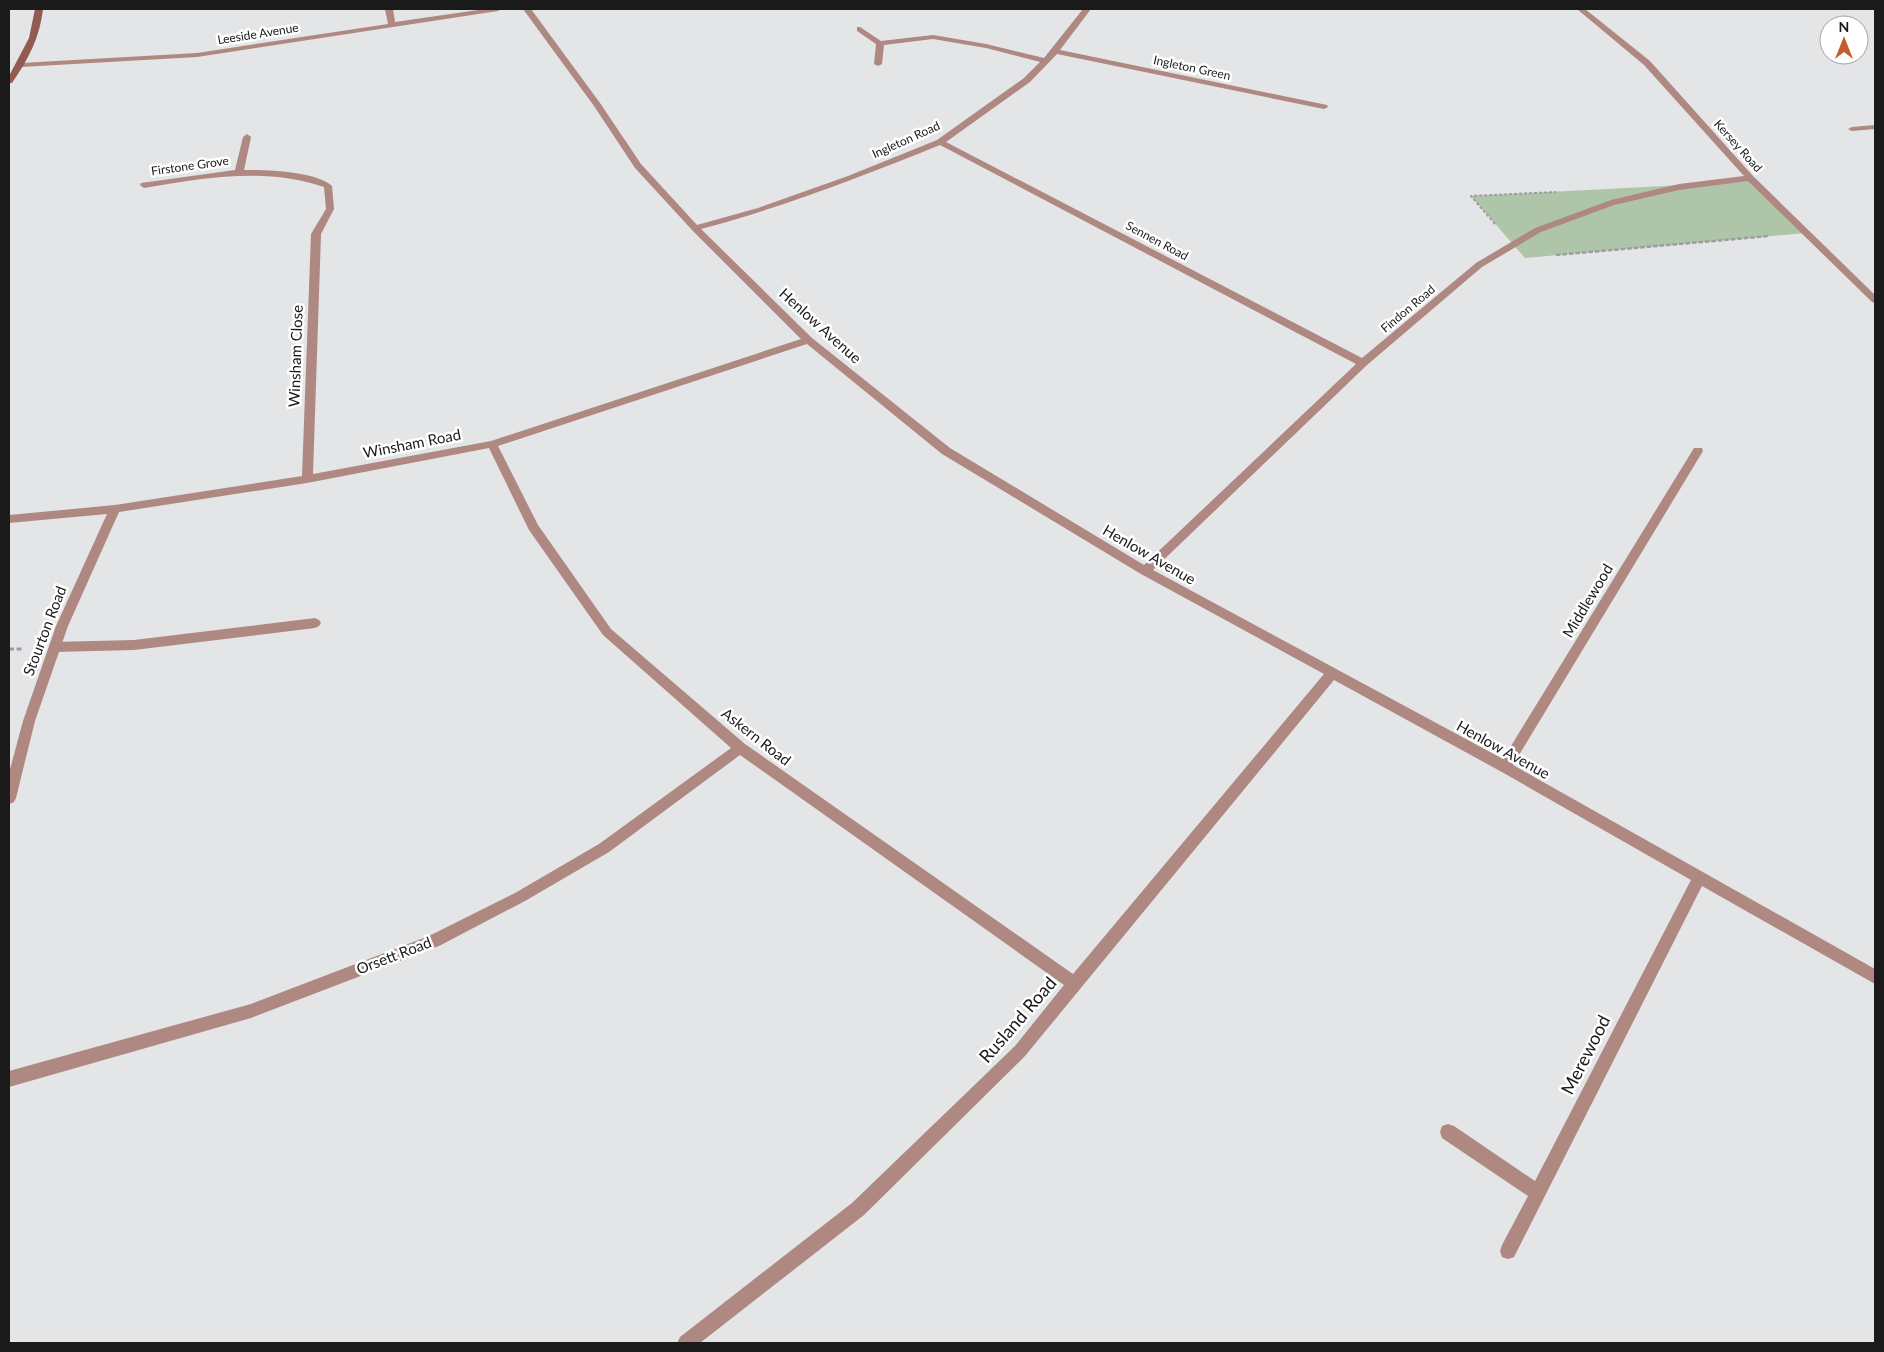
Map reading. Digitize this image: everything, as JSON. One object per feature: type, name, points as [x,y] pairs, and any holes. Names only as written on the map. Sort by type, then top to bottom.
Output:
[{"type":"street","points":[[9,81],[31,46],[39,9]]},
{"type":"street","points":[[389,9],[392,25]]},
{"type":"street","name":"Leeside Avenue","points":[[20,65],[197,55],[498,9]]},
{"type":"street","name":"Henlow Avenue","points":[[527,9],[597,105],[638,166],[695,228],[808,340],[946,451],[1145,571],[1331,674],[1505,767],[1875,977]]},
{"type":"street","name":"Ingleton Road","points":[[695,228],[761,210],[851,178],[940,142],[1027,80],[1055,51],[1086,9]]},
{"type":"street","name":"Kersey Road","points":[[1581,9],[1647,63],[1750,178],[1875,300]]},
{"type":"street","points":[[860,29],[880,43],[933,37],[986,46],[1045,61]]},
{"type":"street","points":[[878,64],[880,43]]},
{"type":"street","name":"Ingleton Green","points":[[1055,51],[1324,107]]},
{"type":"street","points":[[1852,129],[1875,127]]},
{"type":"street","name":"Firstone Grove","points":[[239,171],[247,137]]},
{"type":"street","name":"Sennen Road","points":[[940,142],[1363,363]]},
{"type":"street","name":"Firstone Grove","points":[[144,185],[239,171],[309,178],[328,186],[330,209],[316,234]]},
{"type":"street","name":"Findon Road","points":[[1145,571],[1363,363],[1479,265],[1538,230],[1611,203],[1678,187],[1750,178]]},
{"type":"street","name":"Winsham Close","points":[[307,479],[316,234]]},
{"type":"street","name":"Winsham Road","points":[[9,520],[115,509],[307,479],[492,444],[808,340]]},
{"type":"street","name":"Askern Road","points":[[492,444],[533,527],[607,632],[740,748],[1074,984]]},
{"type":"street","name":"Middlewood","points":[[1505,767],[1698,451]]},
{"type":"street","name":"Stourton Road","points":[[9,798],[29,721],[62,626],[115,509]]},
{"type":"street","points":[[55,647],[134,644],[315,623]]},
{"type":"street","name":"Rusland Road","points":[[686,1343],[858,1209],[1020,1051],[1331,674]]},
{"type":"street","name":"Orsett Road","points":[[9,1079],[251,1011],[434,941],[520,897],[604,848],[740,748]]},
{"type":"street","name":"Merewood","points":[[1508,1251],[1700,877]]},
{"type":"street","points":[[1448,1132],[1538,1193]]},
{"type":"green space","points":[[1750,178],[1806,233],[1525,258],[1471,196],[1703,184]]}]
